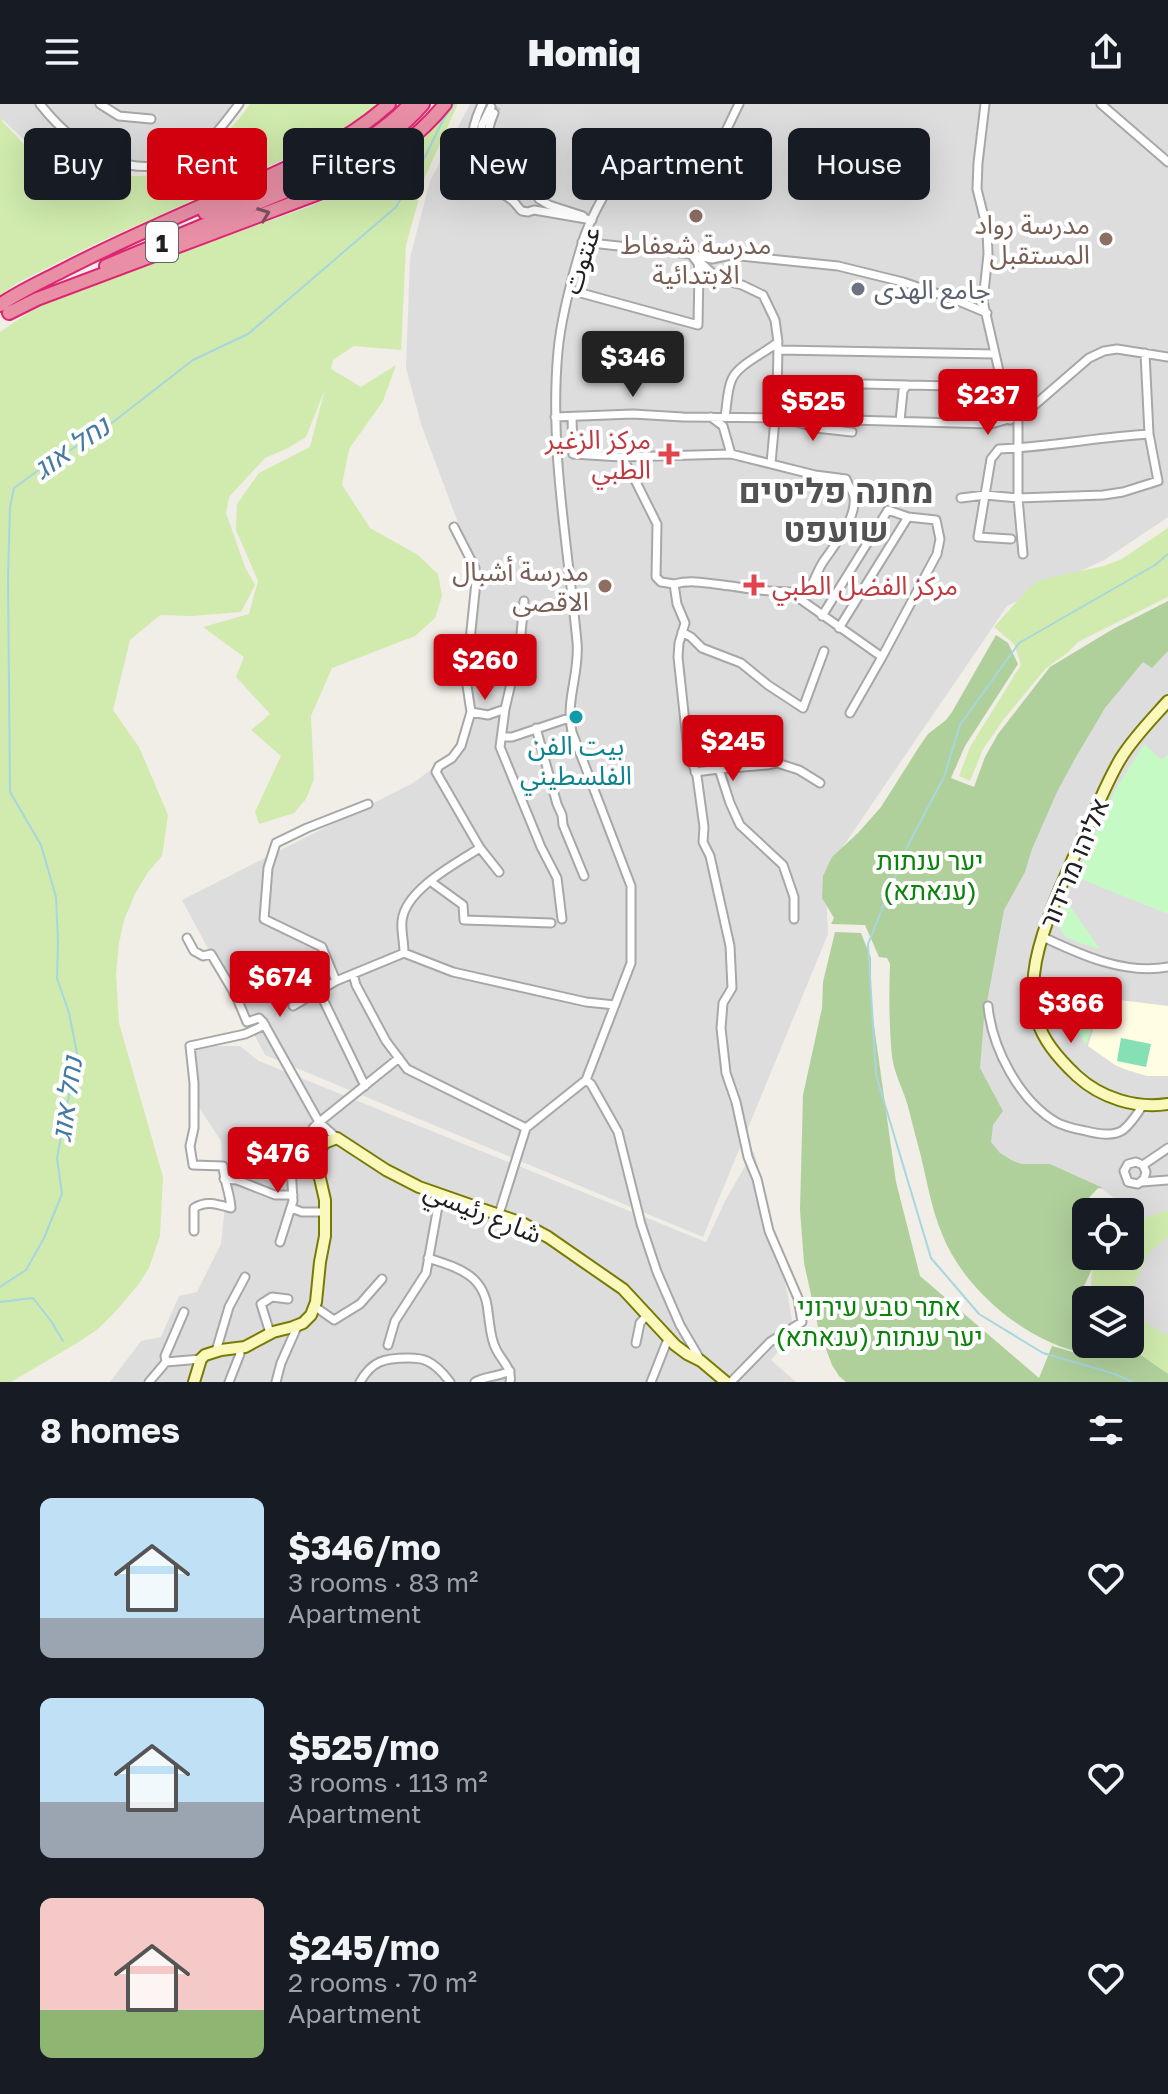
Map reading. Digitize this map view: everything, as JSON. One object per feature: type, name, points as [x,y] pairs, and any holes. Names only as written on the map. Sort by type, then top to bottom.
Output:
[{"type":"highway","points":[[61,272],[117,242],[293,165],[339,140],[389,104]]},
{"type":"highway","name":"1","points":[[3,312],[35,284],[319,166],[372,136],[410,104]]},
{"type":"highway","name":"1","points":[[3,312],[80,276],[318,178],[354,159],[405,123],[423,104]]},
{"type":"highway","points":[[3,312],[338,186],[400,146],[430,122],[445,104]]},
{"type":"street","points":[[40,104],[64,131],[83,146],[101,157],[137,166],[163,164],[195,151],[213,136],[239,104]]},
{"type":"street","points":[[100,104],[119,116],[151,119]]},
{"type":"street","name":"عنتوت","points":[[569,718],[578,653],[555,417],[563,316],[582,242],[625,158],[702,174],[739,104]]},
{"type":"street","points":[[985,104],[977,189],[987,229],[983,301],[999,371],[999,387],[1014,418],[1023,554]]},
{"type":"street","points":[[1101,104],[1168,162]]},
{"type":"street","points":[[486,107],[472,117],[473,155],[477,169],[493,188],[515,202],[522,211],[534,210],[592,220]]},
{"type":"street","points":[[478,128],[486,107]]},
{"type":"street","points":[[486,107],[488,128]]},
{"type":"street","points":[[534,210],[539,200]]},
{"type":"street","points":[[540,200],[592,220]]},
{"type":"street","points":[[582,242],[712,259],[731,255],[838,266],[903,282],[987,313]]},
{"type":"street","points":[[570,290],[698,325],[699,270],[691,254]]},
{"type":"street","points":[[691,254],[719,279],[763,295],[775,320],[778,418],[771,463]]},
{"type":"street","points":[[725,417],[733,377],[751,360],[778,346],[995,354]]},
{"type":"street","points":[[555,417],[633,414],[991,424],[1023,415],[1089,358],[1104,351],[1117,349],[1168,357]]},
{"type":"street","points":[[961,498],[985,495],[1018,498],[1103,495],[1158,481],[1149,434],[1145,353]]},
{"type":"street","points":[[777,382],[999,387]]},
{"type":"street","points":[[900,421],[903,391],[907,385]]},
{"type":"street","points":[[572,417],[573,454],[621,457],[731,454],[815,475],[846,479],[855,499],[850,516],[815,582],[800,599],[882,657]]},
{"type":"street","points":[[711,417],[723,426],[731,454]]},
{"type":"street","points":[[778,418],[816,428],[852,432]]},
{"type":"street","points":[[1011,539],[978,537],[991,459],[999,449],[1149,434]]},
{"type":"street","points":[[621,457],[657,524],[656,577],[661,582],[706,581],[730,586],[808,591]]},
{"type":"street","points":[[822,616],[888,510],[908,517],[936,520],[940,539],[937,554],[850,713]]},
{"type":"street","points":[[839,628],[908,517]]},
{"type":"street","points":[[454,527],[475,568],[466,679],[471,712],[461,746],[436,772],[480,848],[499,872]]},
{"type":"street","points":[[674,584],[677,604],[685,623],[679,643],[688,750],[703,821],[703,842],[710,856],[726,922],[732,967],[732,988],[723,1003],[721,1028],[726,1073],[769,1231],[798,1298],[802,1322],[770,1342],[728,1382]]},
{"type":"street","points":[[524,601],[520,645],[505,709],[501,753],[557,878],[562,919]]},
{"type":"street","points":[[682,632],[702,648],[741,663],[803,708],[824,651]]},
{"type":"street","name":"אליהו מרידור","points":[[1168,701],[1130,745],[1112,775],[1074,857],[1043,937],[1034,985],[1036,1012],[1043,1035],[1066,1065],[1091,1088],[1143,1105],[1168,1104]]},
{"type":"street","points":[[471,712],[488,715],[505,709]]},
{"type":"street","points":[[499,1214],[526,1128],[586,1080],[631,963],[631,886],[569,718],[512,737],[502,737]]},
{"type":"street","points":[[536,728],[563,825],[584,876]]},
{"type":"street","points":[[724,728],[719,769],[730,803],[740,825],[783,865],[794,897],[794,919]]},
{"type":"street","points":[[695,772],[777,763],[799,770],[820,783]]},
{"type":"street","points":[[336,981],[322,947],[264,919],[268,868],[276,843],[368,804]]},
{"type":"street","points":[[404,953],[404,910],[430,881],[480,848]]},
{"type":"street","points":[[430,881],[463,905],[464,920],[551,923]]},
{"type":"street","points":[[1043,937],[1108,963],[1139,969],[1168,967]]},
{"type":"street","points":[[187,938],[194,951],[203,956],[211,954],[247,1022],[259,1018],[265,1025],[319,1122],[340,1140]]},
{"type":"street","points":[[293,1006],[336,981],[404,953],[453,972],[586,1002],[615,1005]]},
{"type":"street","points":[[234,994],[283,960]]},
{"type":"street","points":[[353,974],[386,1041],[407,1069],[526,1128]]},
{"type":"street","points":[[319,991],[365,1086]]},
{"type":"street","points":[[988,1006],[992,1029],[1011,1072],[1028,1095],[1059,1124],[1091,1133],[1115,1134],[1125,1128],[1143,1105]]},
{"type":"street","points":[[194,1231],[194,1208],[201,1203],[231,1208],[223,1166],[193,1165],[190,1146],[194,1128],[194,1083],[190,1046],[245,1034],[265,1025]]},
{"type":"street","points":[[312,1136],[313,1128],[319,1122],[399,1058]]},
{"type":"street","points":[[586,1080],[618,1132],[641,1224],[657,1272],[686,1338],[701,1361]]},
{"type":"street","points":[[194,1382],[205,1355],[252,1344],[270,1333],[298,1325],[311,1315],[325,1236],[325,1200],[319,1174],[319,1152],[324,1143],[340,1140]]},
{"type":"street","name":"شارع رئيسي","points":[[340,1140],[402,1179],[534,1229],[623,1289],[672,1342],[701,1361],[711,1377],[728,1382]]},
{"type":"street","points":[[1143,1165],[1168,1148]]},
{"type":"street","points":[[280,1242],[293,1195],[290,1149]]},
{"type":"street","points":[[1142,1182],[1146,1172],[1143,1165],[1132,1163],[1124,1171],[1128,1182],[1134,1184],[1168,1180]]},
{"type":"street","points":[[224,1179],[237,1180],[275,1195],[293,1195]]},
{"type":"street","points":[[388,1345],[395,1321],[426,1273],[440,1195]]},
{"type":"street","points":[[291,1208],[302,1212],[324,1212]]},
{"type":"street","points":[[428,1258],[468,1273],[481,1288],[488,1305],[492,1340],[510,1371],[510,1382]]},
{"type":"street","points":[[216,1351],[229,1307],[245,1277]]},
{"type":"street","points":[[314,1306],[334,1320],[360,1304],[382,1279]]},
{"type":"street","points":[[270,1333],[261,1304],[272,1297],[288,1299]]},
{"type":"street","points":[[166,1362],[165,1356],[184,1312]]},
{"type":"street","points":[[636,1343],[640,1323],[648,1314]]},
{"type":"street","points":[[276,1382],[298,1325]]},
{"type":"street","points":[[651,1382],[672,1342],[683,1345],[686,1338]]},
{"type":"street","points":[[229,1382],[240,1354],[239,1348]]},
{"type":"street","points":[[360,1382],[378,1362],[391,1358],[419,1358],[440,1370],[450,1382]]},
{"type":"street","points":[[149,1382],[166,1362],[201,1359]]},
{"type":"street","points":[[475,1382],[510,1371]]},
{"type":"shaded area","points":[[0,104],[241,104],[225,128],[147,128],[147,171],[131,172],[131,128],[24,128],[24,140],[3,120],[0,121]]},
{"type":"shaded area","points":[[470,104],[1168,104],[1168,517],[1104,560],[1007,606],[825,873],[828,934],[703,1237],[265,1055],[182,900],[413,783],[457,751],[470,712],[467,672],[475,568],[421,424],[406,368],[410,258],[430,181],[440,162],[440,200],[556,200],[556,128],[458,128]]},
{"type":"shaded area","points":[[1168,624],[1168,1348],[1144,1335],[1144,1286],[1123,1286],[1127,1270],[1144,1270],[1144,1198],[1114,1198],[1102,1189],[1055,1180],[989,1154],[967,1110],[1015,834],[1078,729]]},
{"type":"shaded area","points":[[1103,998],[1168,1006],[1168,1076],[1147,1076],[1124,1069],[1088,1046]]},
{"type":"shaded area","points":[[191,1046],[240,1046],[259,1061],[706,1242],[754,1151],[794,1332],[771,1360],[796,1382],[110,1382],[141,1341],[161,1337],[179,1296],[197,1292],[221,1244],[225,1206],[221,1141],[198,1106]]},
{"type":"green space","points":[[250,104],[379,104],[344,128],[283,128],[283,160],[267,167],[267,128],[231,128]]},
{"type":"green space","points":[[452,104],[457,104],[447,128],[440,128],[440,144],[424,181],[424,133]]},
{"type":"green space","points":[[0,114],[2,121],[24,144],[24,200],[131,200],[131,175],[147,175],[147,200],[193,200],[93,245],[19,282],[0,295]]},
{"type":"green space","points":[[324,200],[419,200],[406,245],[401,350],[354,346],[333,360],[331,369],[361,387],[396,365],[383,401],[349,449],[342,485],[370,528],[418,555],[438,574],[442,596],[435,618],[415,636],[332,668],[311,716],[314,779],[306,799],[294,813],[259,824],[255,812],[281,756],[251,730],[270,714],[236,677],[244,657],[203,627],[249,614],[258,581],[236,530],[237,504],[259,473],[310,447],[325,389],[306,437],[265,458],[229,497],[226,513],[245,567],[255,585],[241,612],[160,615],[130,640],[113,710],[139,747],[168,815],[162,856],[148,872],[124,920],[116,974],[119,1023],[163,1177],[160,1236],[149,1268],[138,1285],[98,1329],[11,1382],[0,1382],[0,332],[59,296]]},
{"type":"green space","points":[[1168,528],[1168,597],[1078,642],[1045,669],[983,749],[970,781],[959,776],[970,747],[1021,665],[1014,644],[994,627],[1040,580],[1122,559]]},
{"type":"green space","name":"יער ענתות (ענאתא)","points":[[1168,601],[1168,651],[1152,668],[1143,662],[1105,708],[1057,792],[1025,872],[1004,910],[984,1018],[980,1068],[1003,1111],[993,1125],[991,1142],[1000,1153],[1022,1164],[1050,1164],[1103,1188],[1098,1188],[1089,1198],[1072,1198],[1072,1270],[1091,1270],[1084,1286],[1072,1286],[1072,1350],[1043,1339],[1001,1311],[982,1294],[952,1255],[934,1212],[893,1062],[890,964],[887,958],[879,957],[865,925],[831,924],[834,918],[822,898],[823,876],[832,857],[881,807],[928,734],[952,712],[996,635],[1008,643],[1018,664],[965,746],[951,778],[974,787],[998,734],[1050,667],[1113,629]]},
{"type":"green space","points":[[1144,744],[1162,760],[1168,754],[1168,914],[1076,877],[1114,792]]},
{"type":"green space","points":[[1064,898],[1100,949],[1064,935],[1060,922]]},
{"type":"green space","name":"אתר טבע עירוני יער ענתות (ענאתא)","points":[[835,932],[861,933],[871,958],[871,1004],[896,1182],[920,1276],[1039,1378],[1052,1346],[1072,1352],[1072,1358],[1144,1357],[1168,1374],[1168,1382],[846,1382],[839,1376],[819,1331],[804,1263],[800,1210],[803,1095],[822,1008],[823,982]]},
{"type":"green space","points":[[1062,982],[1102,997],[1086,1045],[1065,1005],[1045,1014],[1042,992],[1060,994]]},
{"type":"green space","points":[[1121,1038],[1151,1044],[1146,1067],[1117,1061]]},
{"type":"green space","points":[[1168,1210],[1168,1236],[1148,1254],[1144,1263],[1144,1218]]},
{"type":"green space","points":[[1092,1270],[1141,1270],[1134,1286],[1091,1285]]},
{"type":"green space","points":[[1144,1321],[1168,1336],[1168,1380],[1132,1358],[1144,1358]]},
{"type":"waterway","name":"נחל אוג","points":[[0,1287],[26,1270],[44,1238],[62,1194],[57,1158],[78,1058],[69,1013],[57,978],[56,897],[41,845],[10,792],[8,577],[10,507],[14,488],[104,429],[193,360],[248,334],[396,207],[454,104]]},
{"type":"waterway","points":[[1132,1382],[1043,1353],[979,1314],[931,1258],[876,1075],[868,944],[908,845],[944,777],[960,725],[1019,643],[1155,565],[1168,554]]},
{"type":"waterway","points":[[0,1302],[33,1298],[63,1341]]},
{"type":"tunnel","points":[[494,113],[500,104]]},
{"type":"place","name":"مدرسة شعفاط الابتدائية","points":[[696,216]]},
{"type":"place","name":"مدرسة رواد المستقبل","points":[[1106,239]]},
{"type":"place","name":"جامع الهدى","points":[[858,289]]},
{"type":"place","name":"مركز الزغير الطبي","points":[[669,454]]},
{"type":"place","name":"مركز الفضل الطبي","points":[[754,585]]},
{"type":"place","name":"مدرسة أشبال الاقصى","points":[[605,586]]},
{"type":"place","name":"بيت الفن الفلسطيني","points":[[576,717]]},
{"type":"district","name":"מחנה פליטים שועפט","points":[[836,510]]}]
